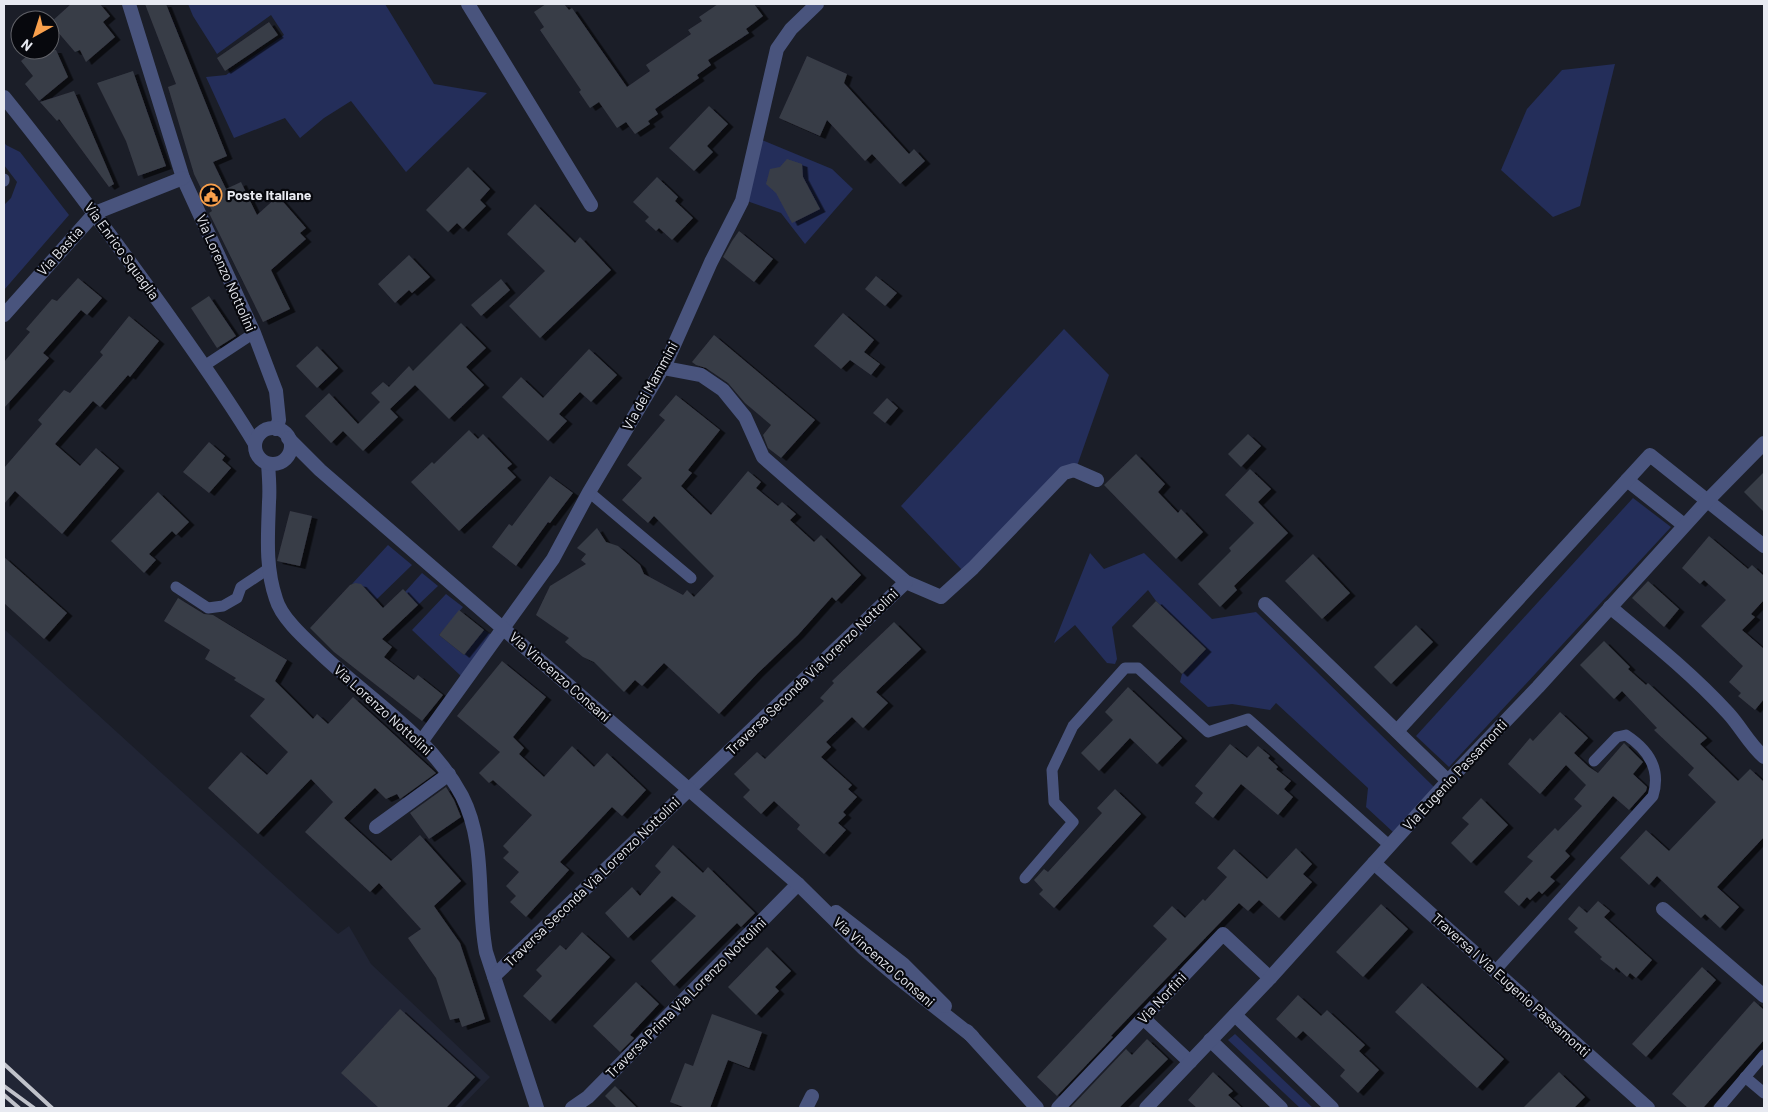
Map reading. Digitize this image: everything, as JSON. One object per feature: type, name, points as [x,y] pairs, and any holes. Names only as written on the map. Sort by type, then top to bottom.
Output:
[{"type":"street","name":"Via Lorenzo Nottolini","points":[[129,4],[183,178],[254,333],[276,391],[279,420],[270,430]]},
{"type":"street","points":[[468,4],[591,205]]},
{"type":"street","name":"Via dei Mammini","points":[[422,742],[553,559],[589,492],[664,368],[711,262],[742,200],[777,49],[791,28],[817,4]]},
{"type":"street","name":"Via Enrico Squaglia","points":[[4,97],[95,213],[204,366],[255,444]]},
{"type":"street","name":"Via Bastia","points":[[4,315],[95,213],[183,178]]},
{"type":"street","points":[[664,368],[701,375],[723,390],[745,417],[762,457],[906,582]]},
{"type":"street","name":"Via Enrico Squaglia","points":[[234,410],[270,430]]},
{"type":"street","points":[[270,430],[285,434],[288,438],[289,454],[275,463],[260,458],[256,454],[255,444],[260,434],[270,430]]},
{"type":"street","name":"Via Vincenzo Consani","points":[[288,438],[320,470],[798,884],[870,936],[903,964],[940,1000],[1037,1108]]},
{"type":"street","name":"Via Eugenio Passamonti","points":[[1146,1108],[1270,978],[1448,781],[1707,500],[1764,443]]},
{"type":"street","points":[[1397,731],[1650,455],[1764,546]]},
{"type":"street","name":"Via Lorenzo Nottolini","points":[[275,463],[269,500],[267,532],[268,568],[277,602],[302,636],[326,660],[433,753],[463,797],[472,821],[477,843],[482,931],[486,952],[537,1108]]},
{"type":"street","name":"Via Vincenzo Consani","points":[[275,463],[301,464],[320,470]]},
{"type":"street","name":"Traversa Seconda Via lorenzo Nottolini","points":[[689,789],[906,582],[941,597],[973,568],[1064,473],[1074,470],[1097,480]]},
{"type":"street","points":[[1627,480],[1684,526]]},
{"type":"street","points":[[1265,604],[1448,781]]},
{"type":"street","points":[[1610,607],[1678,664],[1729,714],[1754,749],[1764,757]]},
{"type":"street","points":[[376,827],[449,774]]},
{"type":"street","name":"Traversa Seconda Via Lorenzo Nottolini","points":[[494,976],[689,789]]},
{"type":"street","name":"Traversa I Via Eugenio Passamonti","points":[[1374,863],[1648,1108]]},
{"type":"street","name":"Traversa Prima Via Lorenzo Nottolini","points":[[572,1108],[588,1097],[798,884]]},
{"type":"street","points":[[1663,909],[1764,996]]},
{"type":"street","name":"Via Norfini","points":[[1058,1108],[1222,934],[1270,978]]},
{"type":"street","points":[[1235,1015],[1332,1108]]},
{"type":"street","points":[[1143,1018],[1190,1062]]},
{"type":"street","points":[[1210,1040],[1281,1108]]},
{"type":"lane","points":[[204,366],[254,333]]},
{"type":"lane","points":[[589,492],[691,578]]},
{"type":"lane","points":[[176,587],[208,608],[223,606],[237,598],[241,587],[268,568]]},
{"type":"lane","points":[[1026,878],[1073,822],[1054,802],[1052,770],[1072,726],[1125,668],[1138,668],[1208,732],[1248,719],[1390,846]]},
{"type":"lane","points":[[1495,971],[1654,796],[1657,783],[1654,768],[1647,754],[1635,741],[1626,736],[1617,737],[1594,761]]},
{"type":"lane","points":[[1719,1108],[1764,1055]]},
{"type":"lane","points":[[1745,1077],[1764,1093]]},
{"type":"shaded area","points":[[188,4],[385,4],[434,84],[487,93],[406,172],[351,101],[324,118],[300,138],[285,118],[234,138],[206,77],[226,75],[284,35],[271,15],[217,54],[193,16]]},
{"type":"shaded area","points":[[1615,64],[1580,206],[1553,217],[1501,170],[1527,109],[1562,70]]},
{"type":"shaded area","points":[[762,140],[832,169],[853,189],[805,244],[781,213],[747,201]]},
{"type":"shaded area","points":[[4,142],[20,152],[69,215],[4,290],[4,205],[11,198],[17,182],[4,165]]},
{"type":"shaded area","points":[[1064,329],[1109,375],[1077,466],[962,570],[901,506]]},
{"type":"shaded area","points":[[1633,498],[1671,527],[1449,767],[1416,736]]},
{"type":"shaded area","points":[[388,545],[412,565],[376,600],[363,586],[352,584]]},
{"type":"shaded area","points":[[1090,553],[1104,569],[1144,553],[1212,619],[1256,612],[1434,787],[1393,832],[1366,807],[1368,788],[1276,703],[1270,710],[1232,704],[1208,707],[1180,682],[1182,674],[1206,649],[1156,601],[1148,590],[1112,627],[1117,659],[1115,664],[1107,663],[1075,625],[1054,643]]},
{"type":"shaded area","points":[[422,573],[438,586],[418,605],[405,592]]},
{"type":"shaded area","points":[[446,594],[463,607],[439,635],[464,655],[484,630],[492,635],[461,676],[412,630]]},
{"type":"shaded area","points":[[4,629],[338,934],[349,926],[371,964],[490,1077],[460,1108],[4,1108]]},
{"type":"shaded area","points":[[1235,1034],[1313,1108],[1300,1108],[1228,1040]]},
{"type":"building","points":[[71,4],[100,4],[110,16],[103,22],[115,37],[86,62],[80,50],[75,52],[60,35],[60,14]]},
{"type":"building","points":[[145,4],[166,4],[227,156],[213,162],[226,189],[241,182],[257,215],[278,196],[306,228],[300,233],[306,239],[271,270],[290,309],[263,322],[209,213],[212,211],[194,174],[168,87],[176,84]]},
{"type":"building","points":[[546,4],[564,4],[569,10],[572,8],[627,87],[650,71],[646,65],[691,34],[688,30],[702,21],[699,17],[718,4],[754,4],[763,16],[746,29],[749,33],[708,60],[711,65],[697,75],[699,78],[655,109],[658,114],[648,121],[650,124],[635,134],[626,122],[617,128],[599,102],[590,108],[579,92],[581,90],[540,30],[544,27],[534,12]]},
{"type":"building","points":[[269,22],[278,35],[225,71],[217,58]]},
{"type":"building","points":[[807,56],[847,74],[844,83],[909,154],[914,149],[925,161],[900,184],[872,154],[865,161],[827,120],[820,136],[779,118]]},
{"type":"building","points":[[60,59],[68,77],[39,101],[25,84],[33,76],[21,61]]},
{"type":"building","points":[[133,71],[166,166],[138,176],[126,141],[97,83]]},
{"type":"building","points":[[74,91],[114,184],[109,187],[59,119],[57,121],[40,102]]},
{"type":"building","points":[[709,106],[728,124],[707,146],[713,152],[694,171],[669,148]]},
{"type":"building","points":[[787,159],[802,164],[803,177],[820,209],[792,223],[776,193],[766,184],[770,169],[780,167]]},
{"type":"building","points":[[468,167],[490,189],[480,200],[486,206],[463,229],[457,223],[448,232],[426,210]]},
{"type":"building","points":[[657,177],[678,197],[675,201],[693,218],[672,240],[659,228],[656,231],[645,221],[649,217],[633,202]]},
{"type":"building","points":[[535,204],[575,243],[580,237],[611,270],[540,338],[509,306],[545,271],[507,234]]},
{"type":"building","points":[[739,231],[773,259],[754,282],[723,257]]},
{"type":"building","points":[[409,255],[430,277],[412,293],[409,290],[395,303],[378,284]]},
{"type":"building","points":[[876,276],[897,293],[885,306],[865,289]]},
{"type":"building","points":[[78,278],[102,298],[87,315],[81,310],[43,353],[49,358],[4,408],[4,362],[30,332],[26,329],[52,299],[57,301]]},
{"type":"building","points":[[501,279],[510,290],[481,316],[471,305]]},
{"type":"building","points":[[209,296],[236,336],[217,348],[191,308]]},
{"type":"building","points":[[843,313],[874,340],[864,352],[880,364],[871,375],[850,360],[841,369],[814,346]]},
{"type":"building","points":[[129,316],[159,341],[130,377],[128,375],[100,407],[93,401],[55,444],[80,466],[96,448],[119,468],[62,534],[15,491],[4,504],[4,468],[42,424],[38,420],[64,390],[70,393],[103,355],[100,352]]},
{"type":"building","points":[[461,323],[486,348],[466,367],[484,385],[449,419],[415,385],[390,409],[398,417],[363,451],[343,431],[331,443],[305,416],[329,393],[358,424],[380,402],[371,393],[383,382],[389,387],[409,366],[413,371]]},
{"type":"building","points":[[714,335],[815,420],[781,458],[768,448],[763,435],[771,425],[745,403],[728,383],[706,368],[692,362]]},
{"type":"building","points":[[317,346],[338,368],[317,388],[296,366]]},
{"type":"building","points":[[589,349],[617,375],[591,402],[580,392],[559,414],[567,421],[548,441],[502,397],[521,377],[543,398]]},
{"type":"building","points":[[676,395],[720,430],[688,470],[692,473],[681,486],[711,515],[748,471],[761,482],[756,488],[778,506],[782,502],[796,514],[790,520],[814,542],[821,535],[861,575],[836,601],[832,597],[798,635],[719,714],[664,663],[642,686],[635,680],[624,692],[594,662],[583,657],[565,642],[569,638],[536,615],[550,586],[586,564],[581,560],[586,554],[577,548],[597,528],[606,542],[618,546],[640,565],[644,574],[683,595],[687,590],[694,597],[714,576],[654,516],[648,523],[622,500],[642,478],[627,465],[665,420],[659,415]]},
{"type":"building","points":[[887,398],[898,408],[885,423],[873,413]]},
{"type":"building","points":[[469,430],[478,439],[483,434],[512,464],[507,468],[516,477],[459,531],[411,482],[432,462],[434,464]]},
{"type":"building","points":[[1248,434],[1261,446],[1241,467],[1228,454]]},
{"type":"building","points":[[209,442],[225,456],[222,460],[231,468],[209,493],[183,472]]},
{"type":"building","points":[[1136,454],[1165,484],[1158,492],[1178,513],[1181,509],[1203,532],[1176,559],[1104,485]]},
{"type":"building","points":[[1250,469],[1271,489],[1258,502],[1288,533],[1234,586],[1237,590],[1220,607],[1198,584],[1231,551],[1229,548],[1254,523],[1225,495]]},
{"type":"building","points":[[1764,472],[1764,512],[1744,492]]},
{"type":"building","points":[[550,476],[573,493],[550,523],[548,522],[516,566],[492,547],[509,524],[512,526]]},
{"type":"building","points":[[158,492],[189,522],[176,535],[172,531],[149,554],[156,560],[144,573],[111,541]]},
{"type":"building","points":[[290,511],[312,516],[300,566],[277,561]]},
{"type":"building","points":[[1709,536],[1748,569],[1752,565],[1764,576],[1764,600],[1751,614],[1755,617],[1742,630],[1764,649],[1764,699],[1755,710],[1738,696],[1741,693],[1729,682],[1743,666],[1701,626],[1726,600],[1704,580],[1700,584],[1682,568]]},
{"type":"building","points":[[1313,554],[1350,593],[1322,619],[1285,581]]},
{"type":"building","points":[[4,557],[67,613],[44,639],[4,603]]},
{"type":"building","points":[[1648,581],[1679,609],[1664,627],[1632,598]]},
{"type":"building","points":[[355,583],[361,584],[383,608],[403,589],[418,605],[382,639],[392,647],[384,657],[414,680],[418,675],[443,695],[422,721],[334,652],[310,628],[350,585]]},
{"type":"building","points":[[178,598],[204,614],[213,615],[287,660],[275,681],[313,719],[317,714],[328,724],[353,697],[436,773],[400,799],[397,794],[386,799],[375,788],[344,818],[391,861],[420,835],[461,881],[434,906],[460,943],[485,1019],[462,1027],[459,1018],[450,1020],[436,978],[408,938],[421,929],[379,883],[370,892],[305,832],[333,802],[311,779],[258,834],[208,788],[241,752],[267,775],[288,752],[250,716],[265,699],[205,659],[210,650],[164,621]]},
{"type":"building","points":[[1156,601],[1206,649],[1182,674],[1132,626]]},
{"type":"building","points":[[459,610],[484,630],[464,655],[439,635]]},
{"type":"building","points":[[894,622],[921,649],[876,692],[888,703],[863,728],[852,717],[826,742],[831,747],[821,757],[852,785],[848,789],[857,797],[843,812],[846,815],[838,823],[846,830],[824,854],[797,829],[800,825],[774,801],[761,814],[743,797],[750,790],[734,774],[757,752],[765,759],[824,701],[820,698],[834,683],[832,681]]},
{"type":"building","points":[[1416,625],[1433,642],[1391,684],[1374,667]]},
{"type":"building","points":[[1604,641],[1630,667],[1628,669],[1646,685],[1648,683],[1707,738],[1700,744],[1738,781],[1750,769],[1764,782],[1764,837],[1717,887],[1739,907],[1720,928],[1705,914],[1701,918],[1657,876],[1649,885],[1620,858],[1646,830],[1669,851],[1716,802],[1688,775],[1694,768],[1654,730],[1657,728],[1622,691],[1614,699],[1580,665]]},
{"type":"building","points":[[502,661],[546,697],[513,737],[524,748],[519,754],[544,777],[572,746],[594,767],[607,753],[646,790],[622,816],[612,807],[560,862],[569,870],[526,917],[510,902],[516,896],[506,886],[519,872],[503,858],[509,852],[503,846],[532,815],[493,780],[489,783],[479,773],[500,752],[457,716]]},
{"type":"building","points":[[1128,687],[1182,738],[1157,764],[1130,738],[1099,771],[1081,753],[1113,720],[1105,712]]},
{"type":"building","points":[[1560,712],[1588,738],[1574,753],[1589,767],[1598,773],[1624,743],[1643,762],[1633,774],[1647,787],[1646,791],[1629,810],[1613,796],[1565,851],[1570,856],[1550,877],[1555,881],[1542,894],[1539,891],[1530,900],[1527,897],[1519,906],[1504,892],[1533,861],[1527,857],[1555,828],[1558,831],[1582,806],[1574,799],[1586,785],[1566,765],[1540,794],[1508,764],[1530,738],[1533,741]]},
{"type":"building","points":[[1230,744],[1247,758],[1258,746],[1270,756],[1268,758],[1278,767],[1276,769],[1291,781],[1284,789],[1293,797],[1278,815],[1241,784],[1213,818],[1195,803],[1203,793],[1195,786]]},
{"type":"building","points":[[446,787],[461,817],[429,839],[410,813]]},
{"type":"building","points":[[1115,789],[1141,814],[1054,908],[1039,894],[1043,890],[1034,880],[1044,869],[1048,872],[1102,813],[1097,808]]},
{"type":"building","points":[[1481,798],[1508,825],[1471,863],[1451,843],[1469,824],[1462,818]]},
{"type":"building","points":[[673,845],[703,873],[708,867],[755,913],[741,927],[737,923],[674,986],[651,961],[696,916],[672,896],[628,938],[605,913],[632,887],[640,896],[661,872],[655,866]]},
{"type":"building","points":[[1296,848],[1312,864],[1303,874],[1312,882],[1279,918],[1259,900],[1248,911],[1239,903],[1111,1036],[1113,1037],[1057,1096],[1037,1077],[1167,939],[1153,926],[1172,906],[1185,918],[1203,899],[1205,901],[1227,877],[1217,868],[1234,849],[1267,879]]},
{"type":"building","points":[[1598,901],[1610,911],[1604,917],[1652,960],[1636,978],[1630,973],[1627,977],[1616,967],[1614,970],[1600,959],[1602,957],[1574,932],[1578,928],[1568,919],[1579,906],[1587,913]]},
{"type":"building","points":[[1381,904],[1408,929],[1363,977],[1336,952]]},
{"type":"building","points":[[582,932],[610,957],[550,1021],[523,996],[542,976],[536,970],[560,945],[566,950]]},
{"type":"building","points":[[767,947],[791,971],[775,987],[779,991],[756,1015],[728,987]]},
{"type":"building","points":[[1702,967],[1716,980],[1646,1057],[1632,1044]]},
{"type":"building","points":[[636,982],[659,1004],[630,1035],[634,1038],[620,1052],[593,1026]]},
{"type":"building","points":[[1422,983],[1504,1059],[1477,1088],[1395,1012]]},
{"type":"building","points":[[1298,995],[1321,1016],[1327,1010],[1365,1045],[1359,1051],[1379,1070],[1358,1093],[1340,1076],[1345,1070],[1303,1031],[1296,1038],[1276,1019]]},
{"type":"building","points":[[1754,1001],[1764,1010],[1764,1040],[1703,1108],[1688,1108],[1672,1094]]},
{"type":"building","points":[[400,1009],[475,1077],[446,1108],[379,1108],[341,1073]]},
{"type":"building","points":[[712,1014],[762,1032],[749,1068],[728,1060],[710,1108],[686,1108],[670,1102],[685,1063],[693,1066]]},
{"type":"building","points":[[1147,1039],[1168,1059],[1119,1108],[1070,1108],[1126,1049],[1132,1055]]},
{"type":"building","points":[[1213,1072],[1233,1091],[1228,1095],[1242,1108],[1197,1108],[1188,1100]]},
{"type":"building","points":[[1559,1072],[1585,1097],[1574,1108],[1523,1108]]},
{"type":"building","points":[[615,1086],[637,1108],[617,1108],[605,1096]]},
{"type":"railway","points":[[4,1064],[52,1108]]},
{"type":"railway","points":[[4,1086],[34,1108]]},
{"type":"railway","points":[[4,1095],[19,1108]]},
{"type":"place","name":"Poste Italiane","points":[[211,195]]}]
